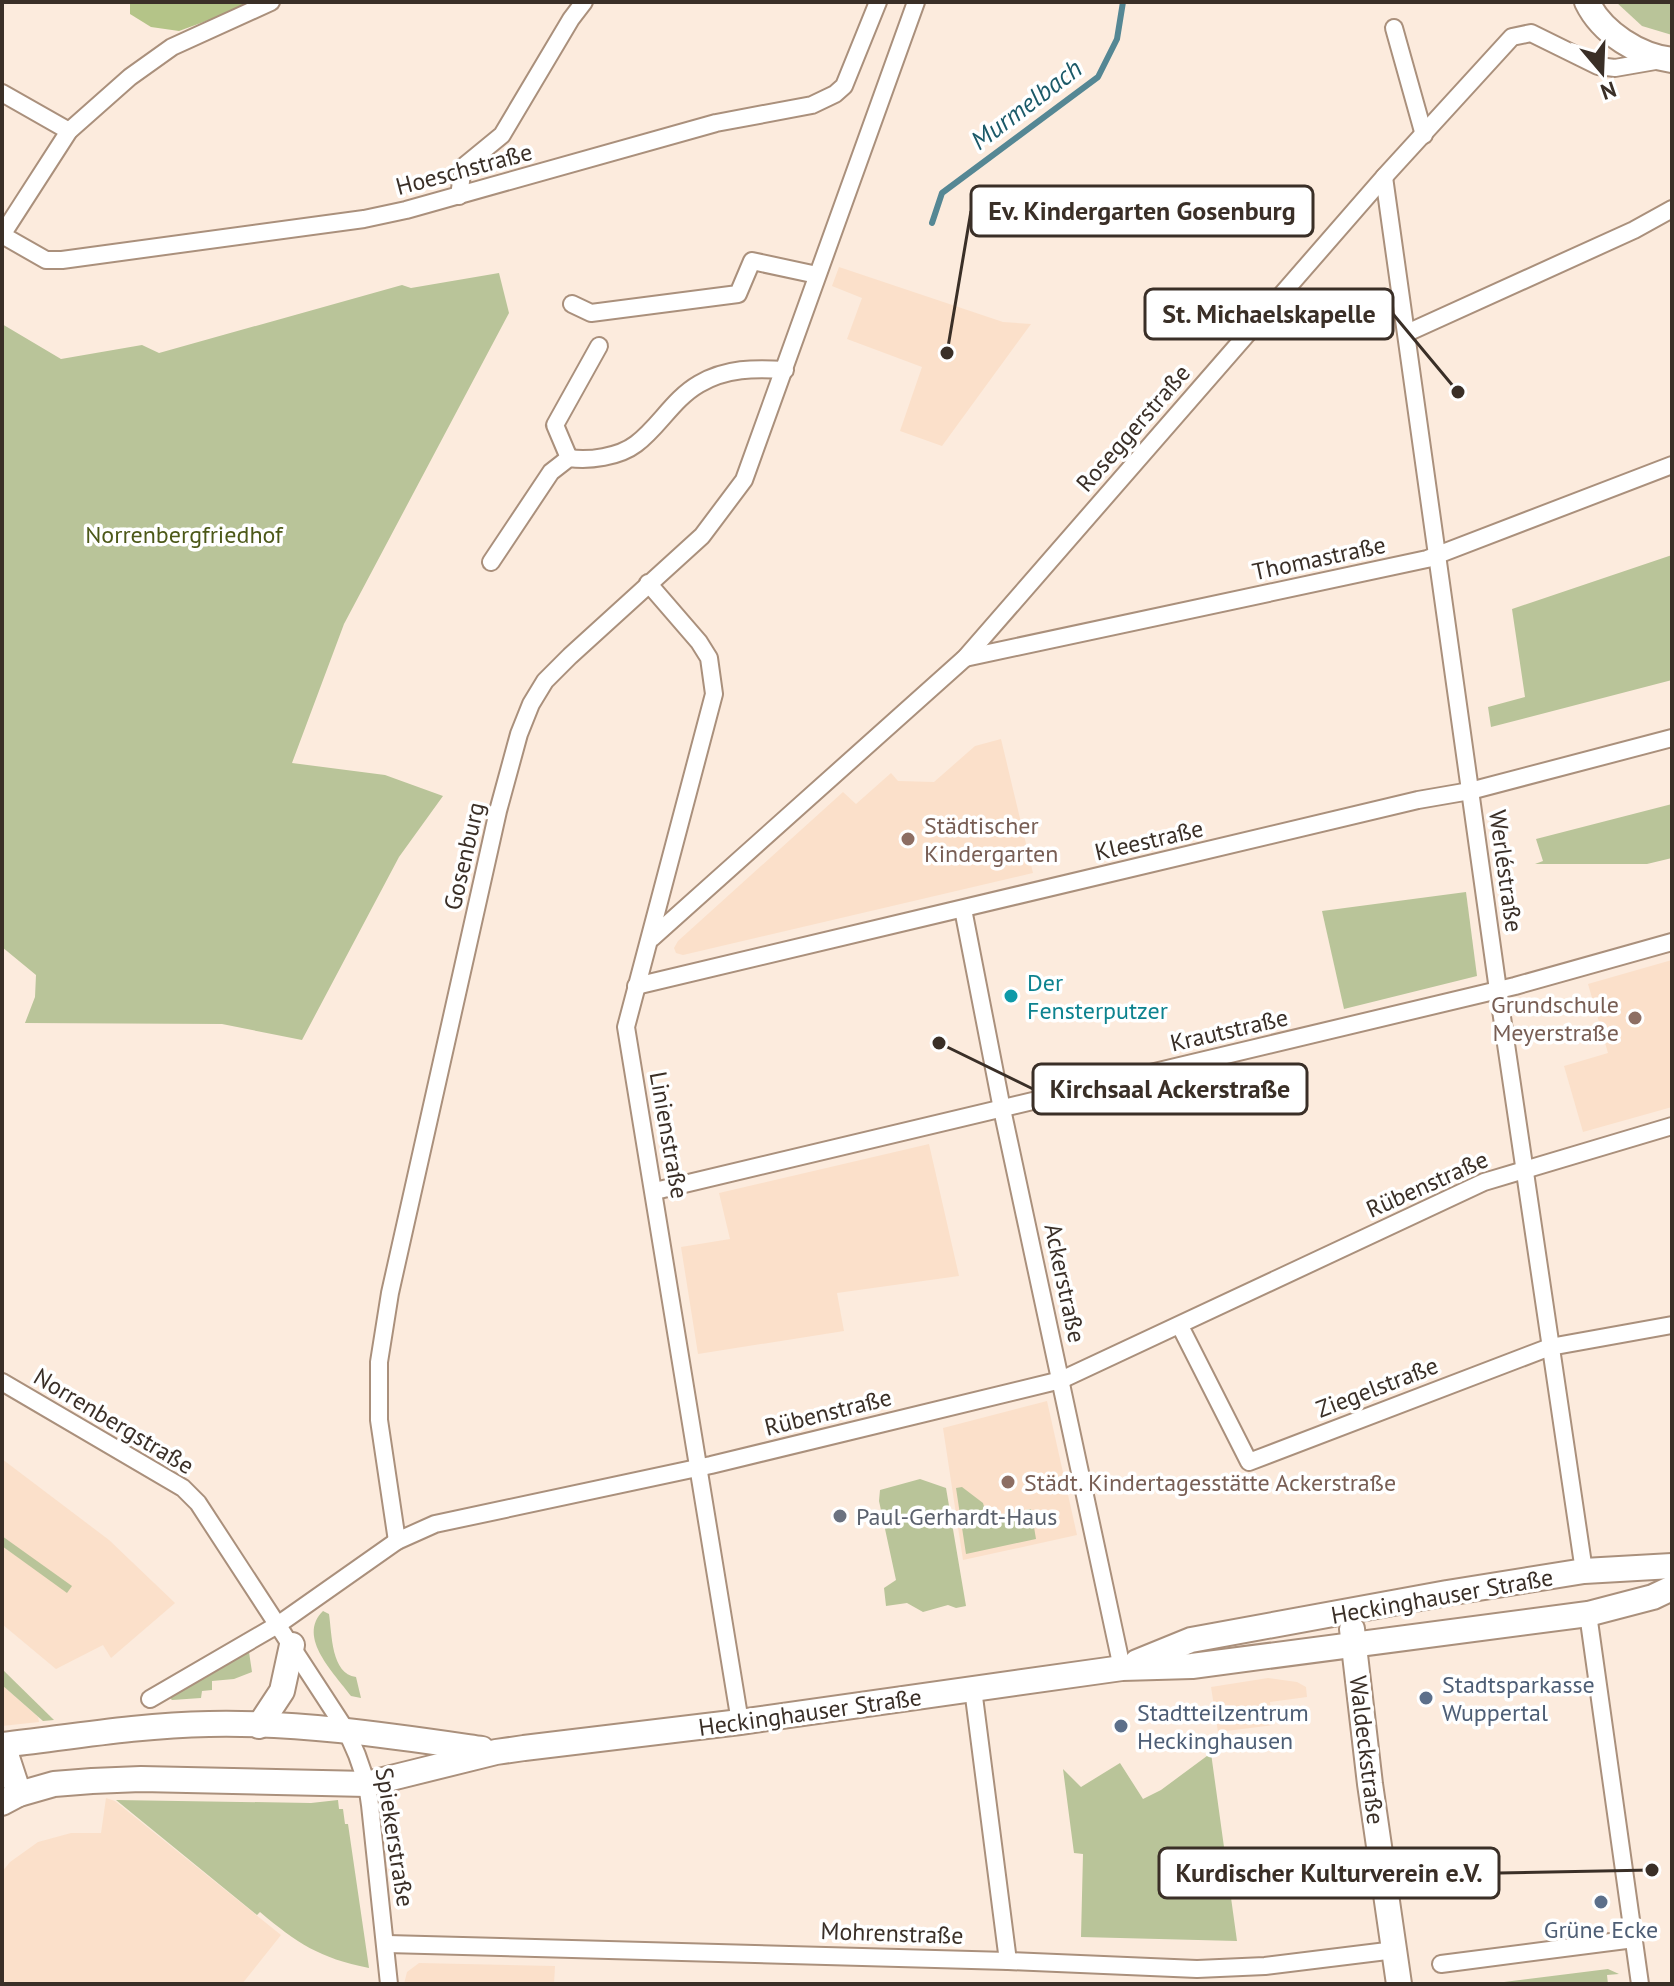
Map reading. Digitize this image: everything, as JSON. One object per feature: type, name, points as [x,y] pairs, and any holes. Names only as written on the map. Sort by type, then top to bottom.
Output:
[{"type":"main road","points":[[1587,2],[1592,12],[1623,42],[1668,60]]},
{"type":"main road","name":"Heckinghauser Straße","points":[[1122,1668],[1191,1640],[1584,1571],[1672,1566]]},
{"type":"main road","name":"Heckinghauser Straße","points":[[496,1752],[346,1730],[205,1724],[2,1745],[10,1799],[54,1784],[141,1779],[367,1784],[496,1752],[740,1722],[1122,1668],[1192,1666],[1588,1614],[1653,1597],[1672,1588]]},
{"type":"main road","name":"Waldeckstraße","points":[[1350,1611],[1399,1984]]},
{"type":"main road","points":[[259,1726],[282,1691],[292,1645]]},
{"type":"street","points":[[2,235],[69,131],[130,77],[172,47],[271,2]]},
{"type":"street","points":[[459,196],[463,167],[502,135],[584,2]]},
{"type":"street","name":"Hoeschstraße","points":[[2,235],[46,260],[62,260],[364,219],[459,196],[716,123],[812,105],[835,94],[848,79],[878,2]]},
{"type":"street","name":"Gosenburg","points":[[397,1541],[379,1420],[379,1362],[390,1293],[502,796],[519,734],[531,704],[545,681],[702,536],[744,480],[916,2]]},
{"type":"street","points":[[1394,28],[1424,135]]},
{"type":"street","name":"Roseggerstraße","points":[[652,938],[965,658],[1384,177],[1512,37],[1531,33],[1598,66],[1615,68],[1668,60]]},
{"type":"street","points":[[2,93],[69,131]]},
{"type":"street","name":"Werléstraße","points":[[1384,177],[1498,990],[1584,1571]]},
{"type":"street","points":[[1407,333],[1634,230],[1672,209]]},
{"type":"street","points":[[572,304],[591,313],[738,294],[752,261],[817,275]]},
{"type":"street","points":[[569,458],[555,425],[599,346]]},
{"type":"street","points":[[491,562],[551,472],[569,458],[584,460],[618,453],[636,445],[676,401],[700,383],[752,368],[785,370]]},
{"type":"street","name":"Thomastraße","points":[[965,658],[1412,563],[1672,465]]},
{"type":"street","name":"Linienstraße","points":[[648,583],[709,658],[714,694],[626,1027],[740,1722]]},
{"type":"street","name":"Kleestraße","points":[[636,986],[1418,800],[1470,791],[1672,738]]},
{"type":"street","name":"Ackerstraße","points":[[963,909],[1002,1109],[1122,1668]]},
{"type":"street","name":"Krautstraße","points":[[655,1191],[1498,990],[1672,942]]},
{"type":"street","name":"Rübenstraße","points":[[150,1699],[279,1624],[397,1541],[435,1524],[697,1468],[1061,1380],[1484,1182],[1672,1126]]},
{"type":"street","name":"Ziegelstraße","points":[[1180,1326],[1249,1462],[1550,1347],[1672,1325]]},
{"type":"street","name":"Norrenbergstraße","points":[[2,1382],[183,1488],[198,1503],[279,1624]]},
{"type":"street","points":[[1588,1614],[1640,1984]]},
{"type":"street","name":"Spiekerstraße","points":[[279,1624],[346,1730],[367,1784],[389,1984]]},
{"type":"street","points":[[973,1689],[1008,1961]]},
{"type":"street","points":[[1441,1964],[1634,1935]]},
{"type":"street","name":"Mohrenstraße","points":[[387,1944],[1197,1969],[1265,1966],[1395,1950]]},
{"type":"shaded area","points":[[839,267],[1003,322],[1031,324],[942,446],[900,431],[922,367],[847,339],[862,298],[832,286]]},
{"type":"shaded area","name":"Städtischer Kindergarten","points":[[1001,739],[1033,873],[683,955],[676,953],[674,948],[678,941],[843,792],[856,804],[891,773],[898,781],[934,782],[975,746]]},
{"type":"shaded area","name":"Grundschule Meyerstraße","points":[[1672,960],[1672,1107],[1583,1132],[1564,1066],[1608,1053],[1588,984]]},
{"type":"shaded area","points":[[929,1144],[959,1276],[837,1293],[844,1331],[698,1354],[681,1247],[730,1239],[719,1193]]},
{"type":"shaded area","name":"Städt. Kindertagesstätte Ackerstraße","points":[[1047,1401],[1077,1535],[963,1560],[943,1428]]},
{"type":"shaded area","points":[[2,1459],[109,1540],[175,1603],[111,1658],[103,1645],[56,1669],[2,1624]]},
{"type":"shaded area","points":[[1268,1678],[1297,1682],[1306,1687],[1307,1697],[1270,1702],[1273,1725],[1218,1732],[1211,1687]]},
{"type":"shaded area","points":[[2,1685],[38,1717],[39,1722],[2,1726]]},
{"type":"shaded area","points":[[106,1798],[115,1801],[281,1935],[242,1984],[2,1984],[2,1872],[10,1862],[38,1842],[71,1833],[101,1833]]},
{"type":"shaded area","points":[[419,1963],[555,1966],[554,1984],[404,1984],[407,1972]]},
{"type":"green space","points":[[130,2],[258,2],[179,31],[151,27],[130,14]]},
{"type":"green space","points":[[1616,2],[1672,2],[1672,35],[1642,26]]},
{"type":"green space","name":"Norrenbergfriedhof","points":[[499,273],[509,313],[344,624],[292,763],[385,775],[443,796],[399,857],[302,1040],[222,1024],[25,1023],[35,997],[36,975],[2,947],[2,324],[61,359],[142,345],[159,353],[402,285],[411,288]]},
{"type":"green space","points":[[1672,555],[1672,680],[1491,727],[1488,707],[1525,697],[1512,609]]},
{"type":"green space","points":[[1672,804],[1672,858],[1647,864],[1535,864],[1543,861],[1536,839]]},
{"type":"green space","points":[[1466,892],[1477,976],[1344,1009],[1322,911]]},
{"type":"green space","points":[[920,1479],[946,1488],[966,1606],[956,1608],[948,1605],[923,1612],[907,1603],[886,1606],[884,1588],[896,1580],[879,1501],[880,1490]]},
{"type":"green space","points":[[962,1487],[983,1503],[987,1517],[1031,1509],[1036,1539],[966,1554],[956,1488]]},
{"type":"green space","points":[[2,1536],[72,1586],[67,1593],[2,1546]]},
{"type":"green space","points":[[323,1611],[329,1614],[337,1661],[342,1669],[356,1677],[361,1698],[351,1696],[316,1644],[316,1621]]},
{"type":"green space","points":[[249,1652],[252,1672],[234,1679],[212,1681],[212,1690],[202,1691],[201,1698],[172,1700],[169,1697]]},
{"type":"green space","points":[[2,1669],[54,1720],[43,1721],[2,1685]]},
{"type":"green space","points":[[1211,1753],[1237,1941],[1081,1937],[1083,1854],[1074,1853],[1063,1769],[1081,1787],[1120,1763],[1143,1799],[1161,1790]]},
{"type":"green space","points":[[116,1800],[311,1803],[338,1800],[345,1824],[348,1824],[369,1968],[322,1954],[298,1941],[260,1912],[257,1915]]},
{"type":"green space","points":[[1608,1969],[1619,1974],[1607,1975],[1608,1984],[1488,1984]]},
{"type":"waterway","name":"Murmelbach","points":[[932,223],[942,193],[1098,77],[1117,39],[1123,2]]},
{"type":"place","name":"Ev. Kindergarten Gosenburg","points":[[947,353]]},
{"type":"place","name":"St. Michaelskapelle","points":[[1458,392]]},
{"type":"place","name":"Städtischer Kindergarten","points":[[908,839]]},
{"type":"place","name":"Der Fensterputzer","points":[[1011,996]]},
{"type":"place","name":"Grundschule Meyerstraße","points":[[1635,1018]]},
{"type":"place","name":"Kirchsaal Ackerstraße","points":[[939,1043]]},
{"type":"place","name":"Städt. Kindertagesstätte Ackerstraße","points":[[1008,1482]]},
{"type":"place","name":"Paul-Gerhardt-Haus","points":[[840,1516]]},
{"type":"place","name":"Stadtsparkasse Wuppertal","points":[[1426,1698]]},
{"type":"place","name":"Stadtteilzentrum Heckinghausen","points":[[1121,1726]]},
{"type":"place","name":"Kurdischer Kulturverein e.V.","points":[[1652,1870]]},
{"type":"place","name":"Grüne Ecke","points":[[1601,1902]]}]
